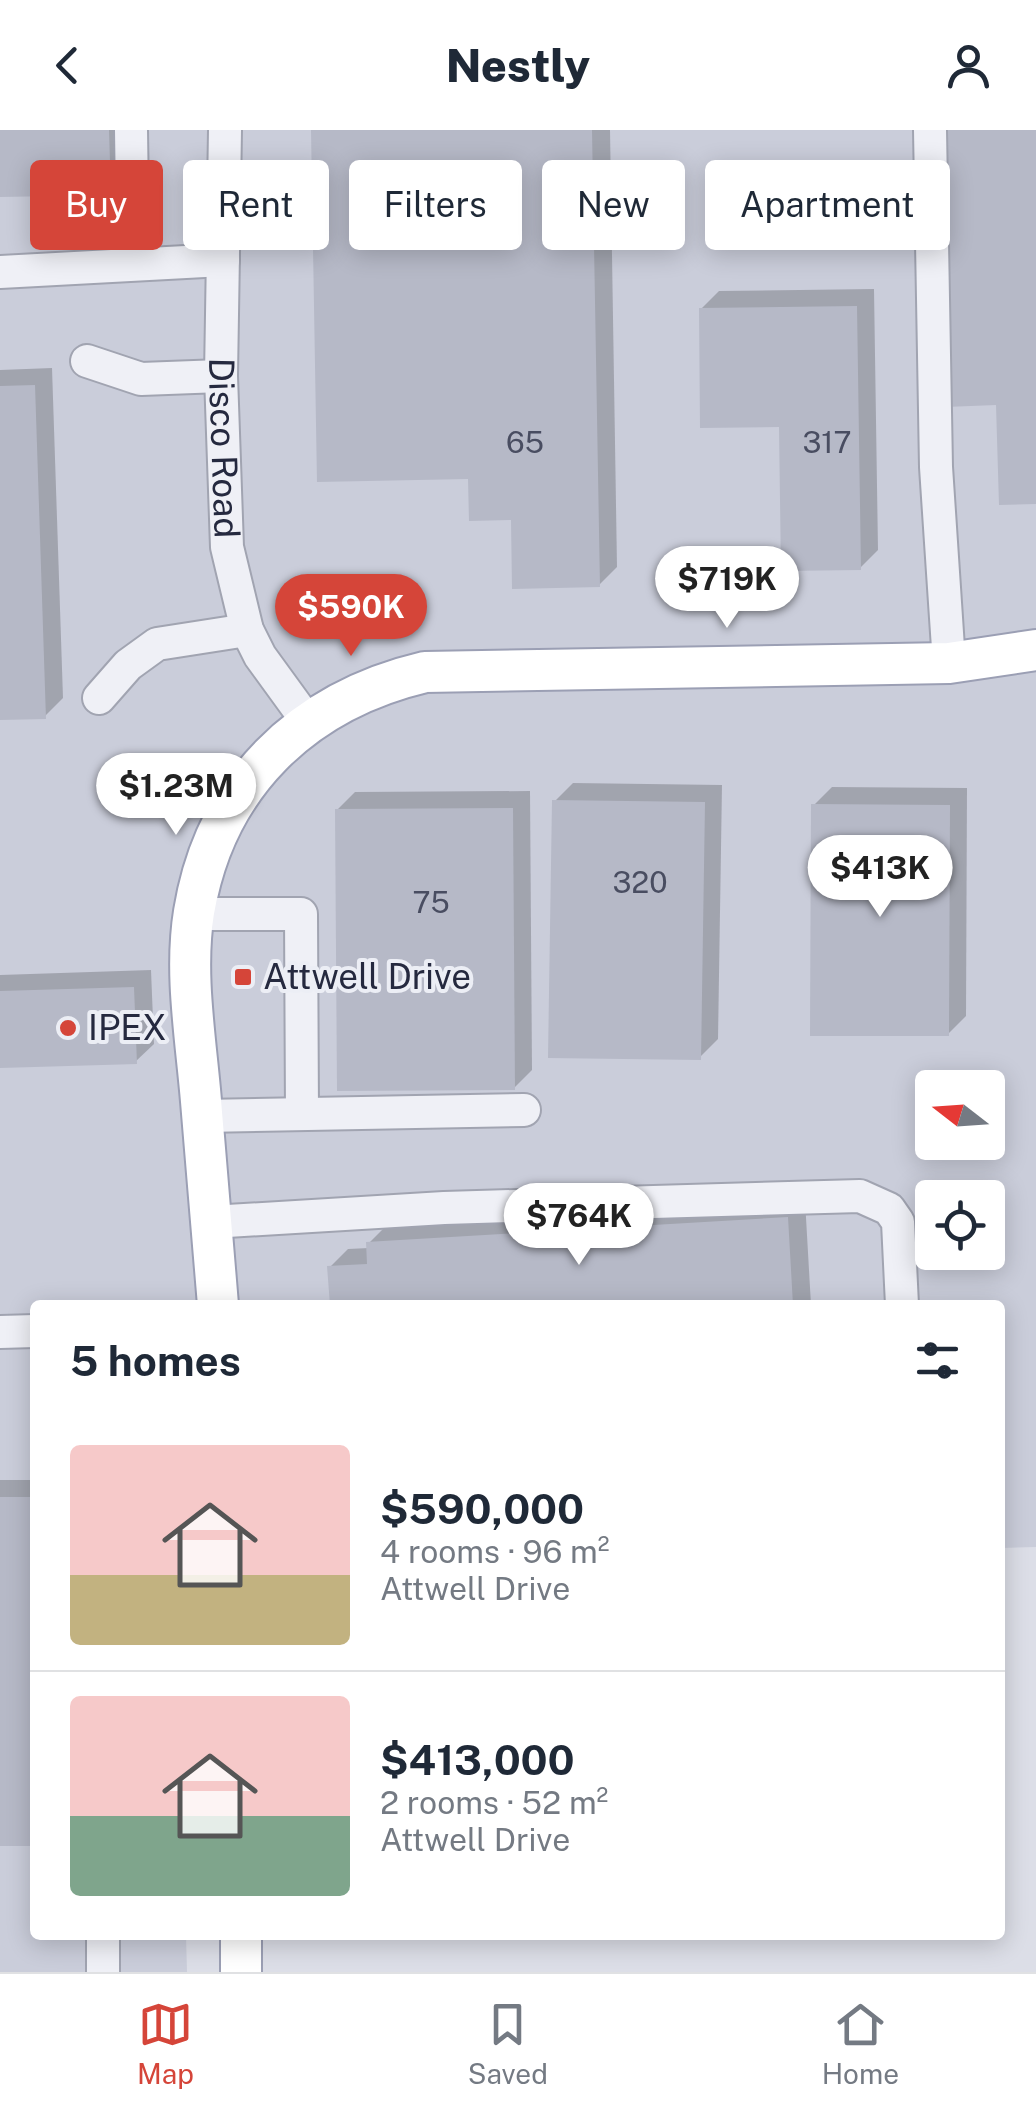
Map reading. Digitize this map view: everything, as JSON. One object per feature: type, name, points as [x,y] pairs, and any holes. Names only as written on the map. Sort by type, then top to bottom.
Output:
[{"type":"main road","points":[[218,1300],[191,962],[193,914],[206,858],[224,818],[244,786],[308,722],[342,700],[396,678],[426,672],[949,663],[1036,650]]},
{"type":"main road","points":[[241,1940],[242,1972]]},
{"type":"street","points":[[130,130],[133,264]]},
{"type":"street","name":"Disco Road","points":[[225,130],[222,376],[227,547],[247,630],[260,656],[308,722]]},
{"type":"street","points":[[930,130],[936,467],[949,663]]},
{"type":"street","points":[[0,272],[223,260]]},
{"type":"street","points":[[87,361],[141,380],[222,376]]},
{"type":"street","points":[[99,698],[128,665],[157,644],[247,630]]},
{"type":"street","points":[[193,914],[302,914],[302,1114]]},
{"type":"street","points":[[202,1116],[524,1110]]},
{"type":"street","points":[[211,1222],[444,1208],[860,1196],[889,1208],[898,1222],[902,1300]]},
{"type":"street","points":[[0,1332],[30,1331]]},
{"type":"street","points":[[103,1940],[103,1972]]},
{"type":"shaded area","points":[[0,130],[1036,130],[1036,1547],[1005,1548],[1005,1300],[30,1300],[30,1940],[186,1940],[187,1972],[0,1972]]},
{"type":"building","points":[[0,130],[109,130],[110,160],[30,160],[30,196],[0,197]]},
{"type":"building","points":[[311,130],[592,130],[593,160],[542,160],[542,250],[594,250],[600,587],[512,589],[511,520],[469,521],[468,479],[317,482],[313,250],[329,250],[329,160],[312,160]]},
{"type":"building","points":[[939,130],[1036,130],[1036,504],[999,505],[996,405],[945,407],[942,250],[950,250],[950,160],[940,160]]},
{"type":"building","points":[[857,306],[861,570],[781,571],[779,427],[700,428],[699,308]]},
{"type":"building","points":[[35,385],[46,719],[0,720],[0,386]]},
{"type":"building","points":[[552,800],[705,802],[701,1060],[548,1058]]},
{"type":"building","points":[[811,804],[950,805],[949,1036],[810,1036]]},
{"type":"building","points":[[513,808],[515,1090],[337,1091],[335,809]]},
{"type":"building","name":"IPEX","points":[[134,987],[137,1064],[0,1068],[0,991]]},
{"type":"building","points":[[788,1217],[793,1300],[330,1300],[327,1266],[367,1264],[366,1242]]},
{"type":"building","points":[[0,1497],[30,1497],[30,1846],[0,1846]]},
{"type":"place","name":"Attwell Drive","points":[[243,977]]},
{"type":"place","name":"IPEX","points":[[68,1028]]}]
